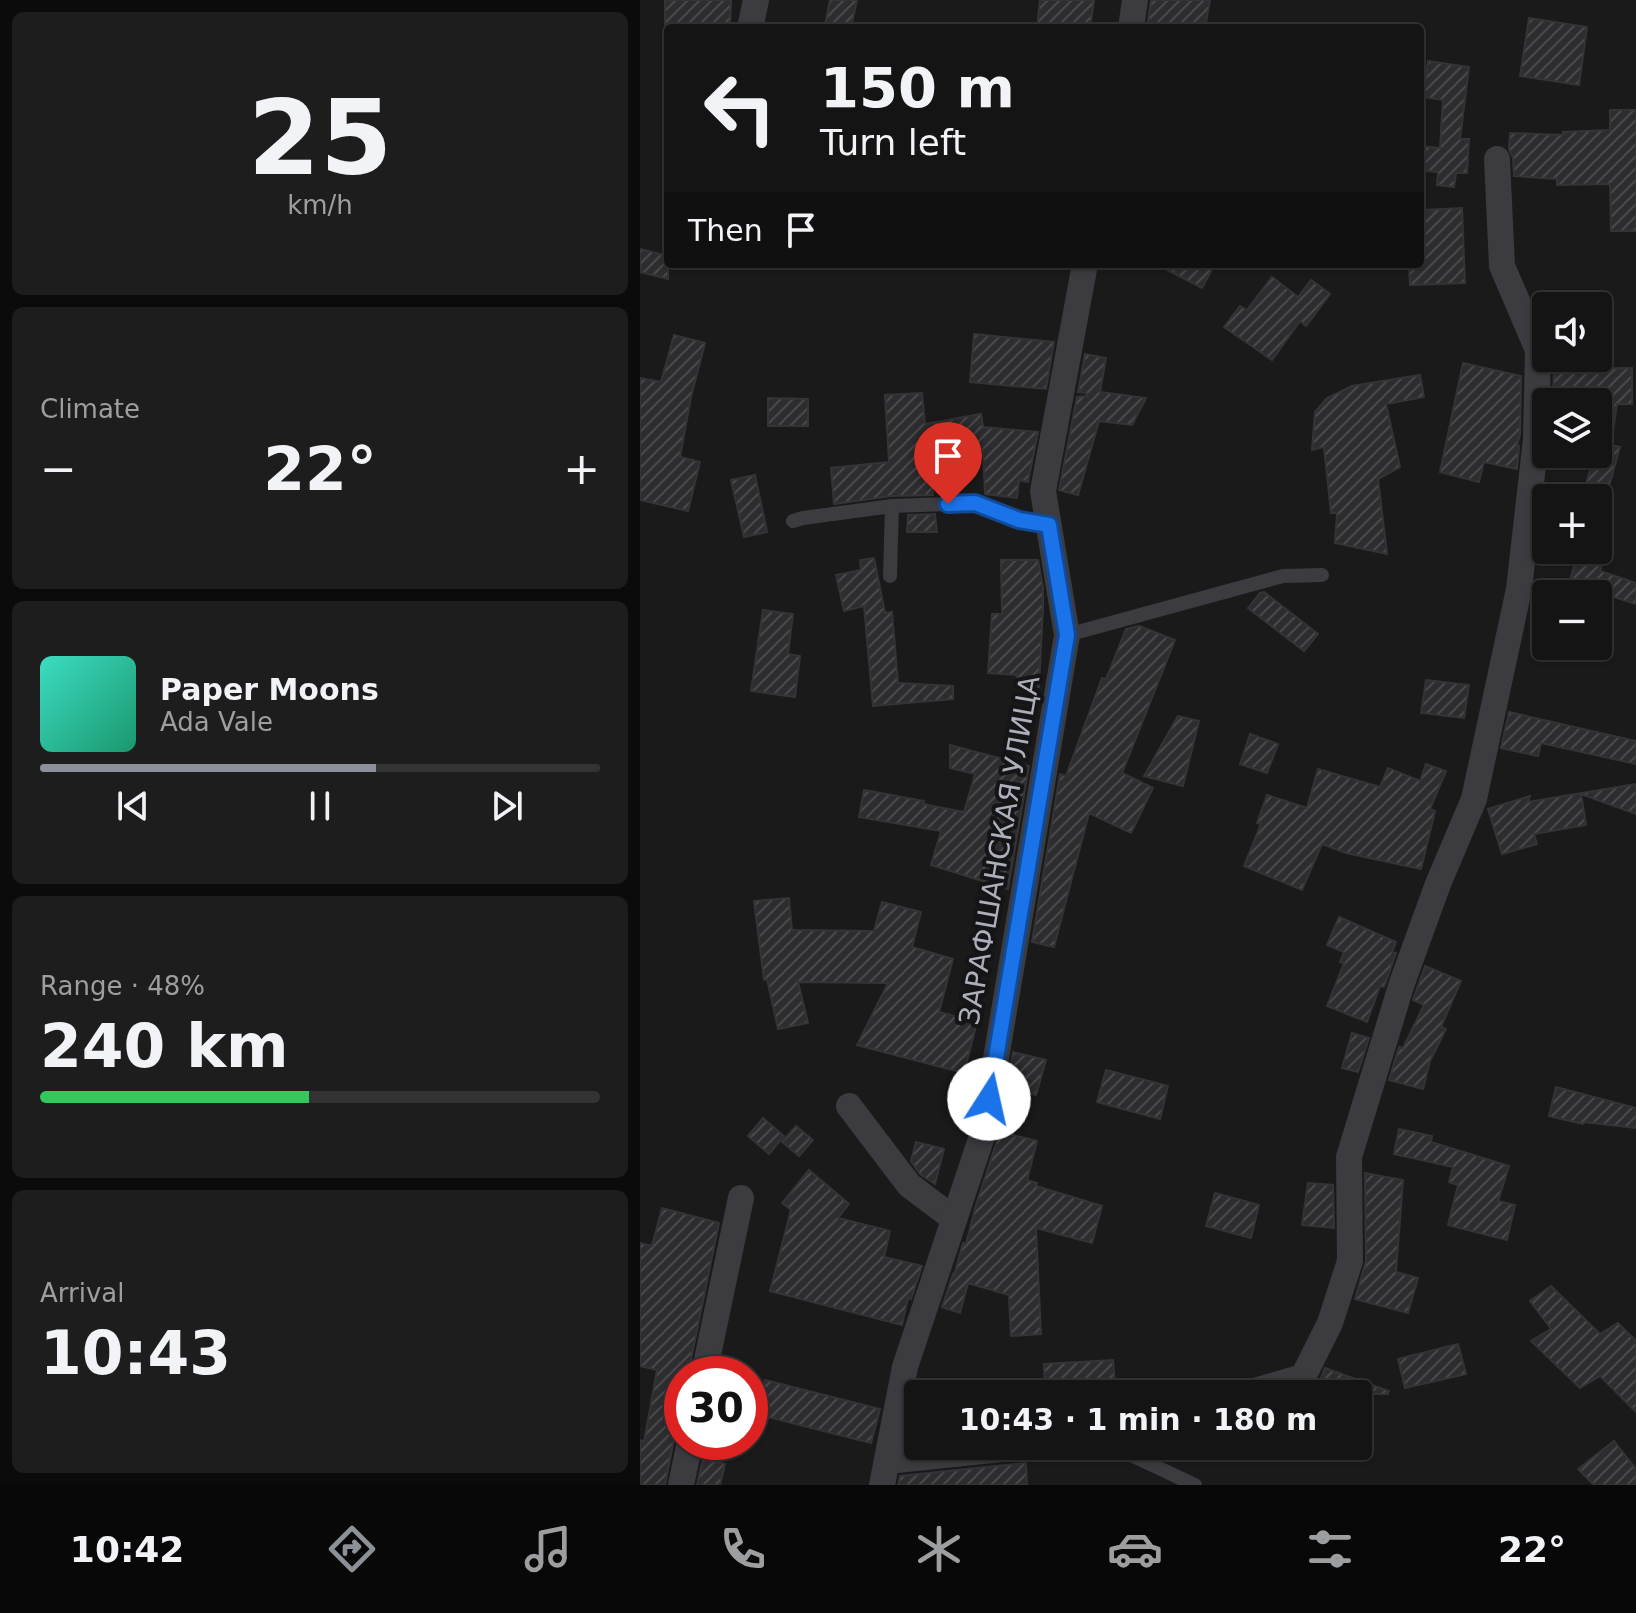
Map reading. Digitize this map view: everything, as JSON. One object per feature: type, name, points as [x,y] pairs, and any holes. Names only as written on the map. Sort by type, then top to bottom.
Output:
[{"type":"street","points":[[751,24],[756,0]]},
{"type":"street","points":[[1132,24],[1135,0]]},
{"type":"street","points":[[1293,1380],[1303,1377],[1330,1323],[1350,1261],[1349,1157],[1402,983],[1438,884],[1474,799],[1519,589],[1536,439],[1538,350],[1502,266],[1497,159]]},
{"type":"street","name":"ЗАРАФШАНСКАЯ УЛИЦА","points":[[884,1473],[905,1367],[984,1130],[1067,635],[1043,491],[1084,268]]},
{"type":"street","points":[[849,1106],[909,1185],[954,1219]]},
{"type":"street","points":[[708,1356],[741,1198]]},
{"type":"street","points":[[681,1485],[686,1460]]},
{"type":"street","points":[[884,1473],[955,1460]]},
{"type":"lane","points":[[793,521],[892,506],[975,503],[1019,520],[1049,525]]},
{"type":"lane","points":[[890,576],[892,506]]},
{"type":"lane","points":[[1067,635],[1283,576],[1322,575]]},
{"type":"lane","points":[[1142,1460],[1195,1485]]},
{"type":"building","points":[[665,0],[731,0],[730,24],[665,24]]},
{"type":"building","points":[[830,0],[857,0],[852,24],[825,24]]},
{"type":"building","points":[[1040,0],[1094,0],[1091,24],[1037,24]]},
{"type":"building","points":[[1151,0],[1210,0],[1206,24],[1148,24]]},
{"type":"building","points":[[1529,18],[1587,27],[1579,85],[1520,76]]},
{"type":"building","points":[[1428,61],[1469,67],[1460,139],[1469,139],[1467,173],[1456,173],[1454,187],[1437,185],[1438,172],[1424,170],[1424,146],[1440,148],[1443,100],[1424,97]]},
{"type":"building","points":[[1610,110],[1636,110],[1636,231],[1611,231],[1610,184],[1557,185],[1557,179],[1514,176],[1509,149],[1510,133],[1563,135],[1563,132],[1610,130]]},
{"type":"building","points":[[1462,208],[1465,283],[1410,285],[1409,268],[1424,268],[1424,210]]},
{"type":"building","points":[[640,249],[664,255],[668,279],[640,272]]},
{"type":"building","points":[[1164,268],[1213,268],[1202,288]]},
{"type":"building","points":[[1272,277],[1298,297],[1311,280],[1330,294],[1306,326],[1300,321],[1272,360],[1224,327],[1240,306],[1247,310]]},
{"type":"building","points":[[974,334],[1054,342],[1046,389],[970,382]]},
{"type":"building","points":[[674,335],[705,343],[680,457],[700,462],[688,511],[640,500],[640,378],[661,382]]},
{"type":"building","points":[[1085,354],[1106,358],[1100,392],[1146,398],[1132,425],[1099,421],[1078,495],[1059,490],[1077,397],[1087,396],[1078,392]]},
{"type":"building","points":[[1463,363],[1521,376],[1517,469],[1484,462],[1479,482],[1440,472]]},
{"type":"building","points":[[1612,368],[1632,368],[1632,404],[1617,404],[1612,438],[1612,388],[1553,388],[1554,372],[1612,372]]},
{"type":"building","points":[[1420,375],[1424,397],[1386,404],[1400,467],[1378,479],[1387,554],[1335,543],[1337,513],[1331,513],[1324,447],[1312,450],[1315,412],[1327,398],[1352,386]]},
{"type":"building","points":[[922,393],[925,424],[981,414],[983,427],[1038,432],[1028,482],[1019,480],[1017,498],[985,494],[983,450],[929,460],[933,495],[891,496],[834,504],[831,468],[889,462],[885,395]]},
{"type":"building","points":[[768,398],[808,399],[808,426],[768,426]]},
{"type":"building","points":[[1612,445],[1620,447],[1610,484],[1586,484],[1591,468],[1612,468]]},
{"type":"building","points":[[755,475],[767,532],[744,537],[731,480]]},
{"type":"building","points":[[935,514],[937,532],[907,532],[908,515]]},
{"type":"building","points":[[874,558],[885,613],[892,612],[898,683],[953,686],[953,699],[873,706],[864,606],[844,611],[836,575],[861,570],[860,560]]},
{"type":"building","points":[[1001,560],[1038,560],[1043,587],[1039,687],[1016,686],[1017,675],[988,673],[992,614],[1002,614]]},
{"type":"building","points":[[1575,564],[1602,564],[1600,571],[1636,583],[1636,604],[1612,596],[1612,580],[1570,580]]},
{"type":"building","points":[[1264,592],[1318,634],[1304,651],[1248,608]]},
{"type":"building","points":[[763,610],[793,614],[788,654],[800,656],[795,697],[751,691]]},
{"type":"building","points":[[1139,626],[1175,640],[1122,773],[1153,788],[1131,833],[1089,813],[1054,947],[1032,942],[1060,774],[1066,776],[1102,678],[1106,679],[1126,629]]},
{"type":"building","points":[[1426,680],[1469,685],[1464,718],[1421,713]]},
{"type":"building","points":[[1509,712],[1636,741],[1636,764],[1541,743],[1538,756],[1501,748]]},
{"type":"building","points":[[1178,716],[1199,721],[1183,786],[1144,776]]},
{"type":"building","points":[[1250,734],[1278,744],[1267,773],[1240,764]]},
{"type":"building","points":[[950,745],[1029,766],[1008,889],[931,865],[941,831],[859,817],[864,790],[964,812],[975,774],[950,768]]},
{"type":"building","points":[[1426,764],[1446,771],[1430,809],[1435,811],[1421,869],[1346,853],[1322,844],[1302,890],[1244,866],[1261,824],[1257,823],[1267,795],[1307,808],[1318,769],[1380,787],[1388,768],[1420,781]]},
{"type":"building","points":[[1636,784],[1636,814],[1581,794],[1586,825],[1534,834],[1537,844],[1502,854],[1488,809],[1530,796],[1528,802]]},
{"type":"building","points":[[789,898],[792,930],[874,931],[882,902],[921,912],[912,947],[953,959],[939,1012],[977,1022],[964,1073],[857,1045],[888,983],[798,982],[808,1023],[778,1029],[767,979],[764,980],[754,901]]},
{"type":"building","points":[[1339,917],[1396,942],[1392,952],[1396,953],[1384,987],[1380,986],[1367,1022],[1327,1006],[1344,963],[1340,962],[1344,952],[1327,945]]},
{"type":"building","points":[[1425,966],[1461,981],[1441,1027],[1446,1029],[1430,1061],[1423,1089],[1389,1080],[1399,1047],[1403,1048],[1424,1005],[1413,1000]]},
{"type":"building","points":[[1352,1033],[1369,1038],[1358,1072],[1342,1068]]},
{"type":"building","points":[[1013,1052],[1046,1060],[1036,1095],[1007,1088]]},
{"type":"building","points":[[1106,1070],[1168,1086],[1160,1119],[1097,1102]]},
{"type":"building","points":[[1556,1087],[1636,1108],[1636,1128],[1583,1124],[1549,1116]]},
{"type":"building","points":[[763,1118],[784,1136],[769,1154],[748,1136]]},
{"type":"building","points":[[796,1126],[813,1140],[799,1156],[782,1142]]},
{"type":"building","points":[[1399,1129],[1432,1136],[1431,1142],[1509,1166],[1498,1201],[1515,1205],[1507,1240],[1448,1225],[1458,1185],[1449,1182],[1453,1167],[1394,1154]]},
{"type":"building","points":[[1000,1132],[1037,1141],[1027,1180],[1037,1183],[1036,1186],[1102,1206],[1092,1243],[1036,1228],[1041,1334],[1011,1336],[1009,1295],[968,1283],[960,1313],[942,1307],[963,1243],[966,1244]]},
{"type":"building","points":[[916,1142],[944,1149],[935,1184],[920,1174],[911,1161]]},
{"type":"building","points":[[809,1170],[849,1204],[838,1218],[890,1231],[884,1257],[922,1266],[911,1299],[908,1298],[902,1325],[770,1291],[791,1210],[782,1203]]},
{"type":"building","points":[[1365,1173],[1403,1180],[1396,1272],[1418,1278],[1408,1313],[1355,1299],[1366,1261]]},
{"type":"building","points":[[1308,1183],[1333,1185],[1334,1228],[1302,1225]]},
{"type":"building","points":[[1215,1193],[1259,1205],[1251,1238],[1206,1226]]},
{"type":"building","points":[[662,1208],[719,1223],[692,1356],[664,1356],[664,1460],[670,1460],[665,1485],[640,1485],[640,1440],[644,1442],[657,1370],[640,1366],[640,1243],[652,1246]]},
{"type":"building","points":[[1551,1286],[1600,1334],[1618,1323],[1636,1341],[1636,1412],[1600,1376],[1580,1388],[1531,1341],[1551,1329],[1530,1301]]},
{"type":"building","points":[[1458,1344],[1466,1374],[1405,1388],[1398,1359]]},
{"type":"building","points":[[1113,1360],[1115,1380],[1045,1380],[1044,1364]]},
{"type":"building","points":[[1325,1368],[1358,1380],[1320,1380]]},
{"type":"building","points":[[768,1381],[880,1409],[871,1443],[768,1417]]},
{"type":"building","points":[[1372,1385],[1389,1391],[1388,1394],[1372,1394]]},
{"type":"building","points":[[1614,1441],[1636,1469],[1636,1485],[1594,1485],[1578,1469]]},
{"type":"building","points":[[703,1460],[725,1464],[720,1485],[697,1485]]},
{"type":"building","points":[[1026,1463],[1027,1485],[898,1485],[900,1476]]},
{"type":"route","points":[[948,504],[975,503],[1019,520],[1049,525],[1067,635],[989,1099]]}]
